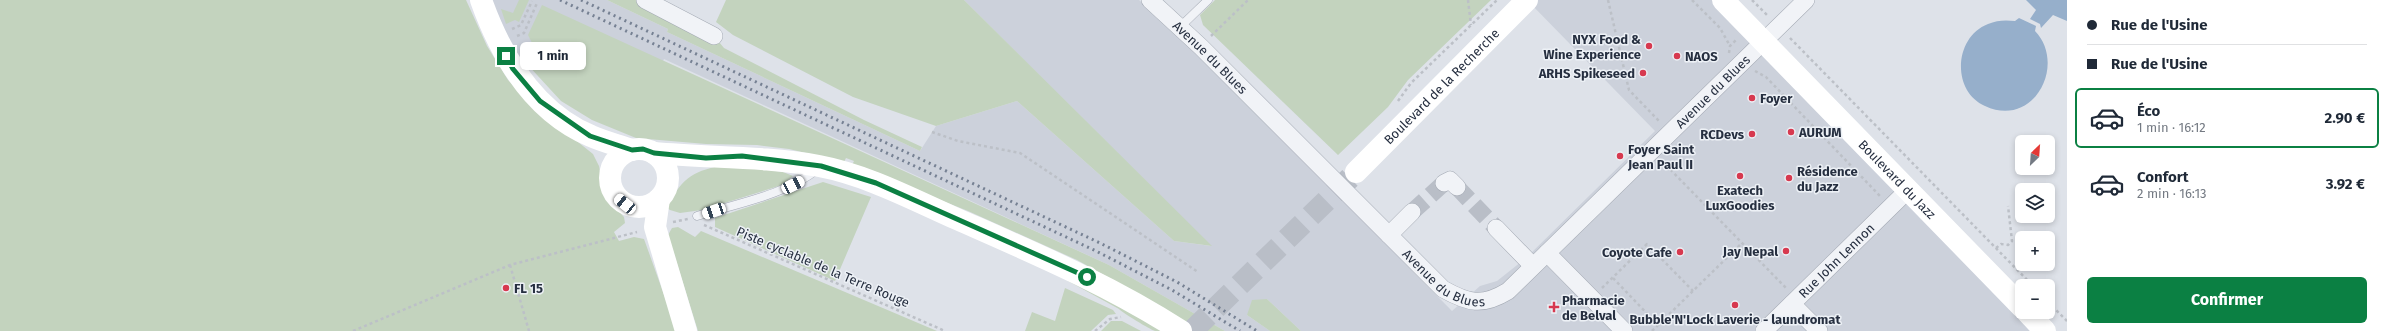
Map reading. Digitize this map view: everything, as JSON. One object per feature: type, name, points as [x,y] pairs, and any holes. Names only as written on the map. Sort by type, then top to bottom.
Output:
[{"type":"main road","points":[[481,0],[499,44],[513,69],[540,101],[590,136],[632,150]]},
{"type":"main road","name":"Boulevard de la Recherche","points":[[1356,172],[1527,0]]},
{"type":"main road","name":"Boulevard du Jazz","points":[[1723,0],[2015,300]]},
{"type":"main road","points":[[590,136],[612,166]]},
{"type":"main road","points":[[686,331],[655,227],[636,208],[625,204],[616,197],[611,188],[609,177],[612,166],[617,158],[632,150],[643,149],[654,153],[706,158],[742,156],[821,166],[876,183],[1073,270],[1181,331]]},
{"type":"main road","points":[[654,153],[662,160],[667,170],[668,180],[662,195],[655,227]]},
{"type":"main road","points":[[636,208],[648,206],[662,195],[684,172],[706,158]]},
{"type":"main road","points":[[2034,319],[2045,331]]},
{"type":"street","points":[[645,0],[714,36]]},
{"type":"street","name":"Avenue du Blues","points":[[1150,0],[1201,47],[1443,289],[1460,298],[1476,302],[1493,300],[1508,291],[1806,0]]},
{"type":"street","name":"Rue John Lennon","points":[[1764,331],[1908,190]]},
{"type":"street","points":[[1389,235],[1412,212]]},
{"type":"street","points":[[1496,228],[1533,266]]},
{"type":"street","points":[[1547,253],[1624,331]]},
{"type":"street","points":[[1794,301],[1819,331]]},
{"type":"lane","points":[[1179,28],[1208,0]]},
{"type":"lane","points":[[697,216],[783,190],[803,180],[821,166]]},
{"type":"path","points":[[1201,47],[1248,0]]},
{"type":"path","points":[[1468,0],[1471,25]]},
{"type":"path","points":[[1396,105],[1411,83],[1497,0]]},
{"type":"path","points":[[1608,0],[1629,90],[1671,132]]},
{"type":"path","points":[[1692,0],[1720,28],[1730,46]]},
{"type":"path","points":[[1752,0],[1765,13]]},
{"type":"path","points":[[532,1],[521,25],[510,30],[514,37],[524,33],[537,3]]},
{"type":"path","points":[[1798,46],[2026,279]]},
{"type":"path","points":[[1754,70],[1766,77],[1884,200]]},
{"type":"path","points":[[932,132],[958,141],[1020,153],[1198,272]]},
{"type":"path","points":[[1652,151],[1742,243],[1794,301]]},
{"type":"path","points":[[1996,248],[2001,244],[2008,245],[2012,241],[2008,206]]},
{"type":"path","name":"Piste cyclable de la Terre Rouge","points":[[697,216],[699,222],[707,228],[946,331]]},
{"type":"path","points":[[353,331],[510,265],[655,227]]},
{"type":"path","points":[[1652,331],[1742,243]]},
{"type":"path","points":[[1599,291],[1647,244],[1693,291]]},
{"type":"path","points":[[510,265],[529,331]]},
{"type":"path","points":[[1613,278],[1658,325]]},
{"type":"path","points":[[2055,309],[2067,321]]},
{"type":"path","points":[[1095,331],[1110,319],[1121,316]]},
{"type":"shaded area","points":[[481,0],[607,0],[668,29],[667,32],[920,151],[936,126],[1017,101],[1174,241],[1211,246],[964,0],[1139,0],[1196,52],[1452,311],[1480,286],[1497,281],[1526,258],[1655,131],[1527,0],[1723,0],[2015,300],[2015,319],[2033,319],[2045,331],[1301,331],[1267,299],[1247,315],[1270,331],[1225,331],[1109,265],[664,59],[663,61],[539,57],[513,69]]},
{"type":"green space","points":[[0,0],[466,0],[487,46],[508,80],[539,111],[593,154],[599,166],[605,197],[624,217],[625,223],[614,232],[619,241],[634,237],[644,239],[677,331],[0,331]]},
{"type":"green space","points":[[519,0],[529,0],[519,22],[515,20],[506,24],[501,9],[513,13]]},
{"type":"green space","points":[[607,0],[645,0],[714,36],[724,48],[864,120],[922,147],[920,151],[667,32],[668,29]]},
{"type":"green space","points":[[726,0],[964,0],[1212,246],[1174,241],[1017,101],[936,126],[853,97],[733,35],[716,22]]},
{"type":"green space","points":[[1215,0],[1491,0],[1408,80],[1388,107],[1338,155],[1203,25],[1200,15]]},
{"type":"green space","points":[[542,5],[1109,265],[1225,331],[1198,331],[1160,306],[1077,260],[968,211],[852,165],[854,161],[846,158],[844,162],[789,149],[757,145],[706,144],[636,138],[592,120],[561,101],[526,63],[539,57],[528,35]]},
{"type":"green space","points":[[728,164],[783,172],[793,176],[782,185],[702,210],[680,213],[666,207],[679,187],[691,176],[706,169]]},
{"type":"green space","points":[[823,182],[871,197],[835,281],[715,227],[715,218]]},
{"type":"green space","points":[[678,227],[695,237],[701,231],[937,331],[698,331],[668,235],[672,228]]},
{"type":"green space","points":[[1070,277],[1165,331],[1155,331],[1142,324],[1119,309],[1068,281]]},
{"type":"green space","points":[[1065,288],[1113,310],[1116,314],[1108,315],[1091,331],[1025,331],[1032,312],[1055,321]]},
{"type":"green space","points":[[1267,299],[1301,331],[1270,331],[1247,315],[1252,300]]},
{"type":"green space","points":[[1111,321],[1122,321],[1141,331],[1101,331]]},
{"type":"water","points":[[2026,0],[2067,0],[2067,21],[2053,15],[2041,28],[2040,24],[2030,19],[2036,10]]},
{"type":"water","points":[[2019,18],[2036,26],[2035,31],[2044,45],[2048,60],[2046,75],[2040,90],[2031,101],[2018,109],[2003,111],[1985,106],[1974,99],[1966,89],[1962,77],[1961,64],[1963,52],[1968,40],[1977,31],[1988,24],[2008,20],[2015,21]]},
{"type":"tunnel","points":[[1192,331],[1356,172]]},
{"type":"tunnel","points":[[1412,212],[1444,183]]},
{"type":"tunnel","points":[[1457,187],[1496,228]]},
{"type":"railway","points":[[560,0],[1096,251],[1172,290],[1240,331]]},
{"type":"railway","points":[[581,0],[1100,243],[1177,282],[1257,331]]},
{"type":"place","name":"NYX Food & Wine Experience","points":[[1649,46]]},
{"type":"place","name":"NAOS","points":[[1677,56]]},
{"type":"place","name":"ARHS Spikeseed","points":[[1643,73]]},
{"type":"place","name":"Foyer","points":[[1752,98]]},
{"type":"place","name":"AURUM","points":[[1791,132]]},
{"type":"place","name":"RCDevs","points":[[1752,134]]},
{"type":"place","name":"Foyer Saint Jean Paul II","points":[[1620,156]]},
{"type":"place","name":"Exatech LuxGoodies","points":[[1740,176]]},
{"type":"place","name":"Résidence du Jazz","points":[[1789,178]]},
{"type":"place","name":"Jay Nepal","points":[[1786,251]]},
{"type":"place","name":"Coyote Cafe","points":[[1680,252]]},
{"type":"place","name":"FL 15","points":[[506,288]]},
{"type":"place","name":"Bubble'N'Lock Laverie - laundromat","points":[[1735,305]]},
{"type":"place","name":"Pharmacie de Belval","points":[[1554,307]]},
{"type":"route","points":[[506,56],[513,69],[540,101],[565,120],[590,136],[632,150],[643,149],[654,153],[706,158],[742,156],[821,166],[876,183],[1087,277]]}]
